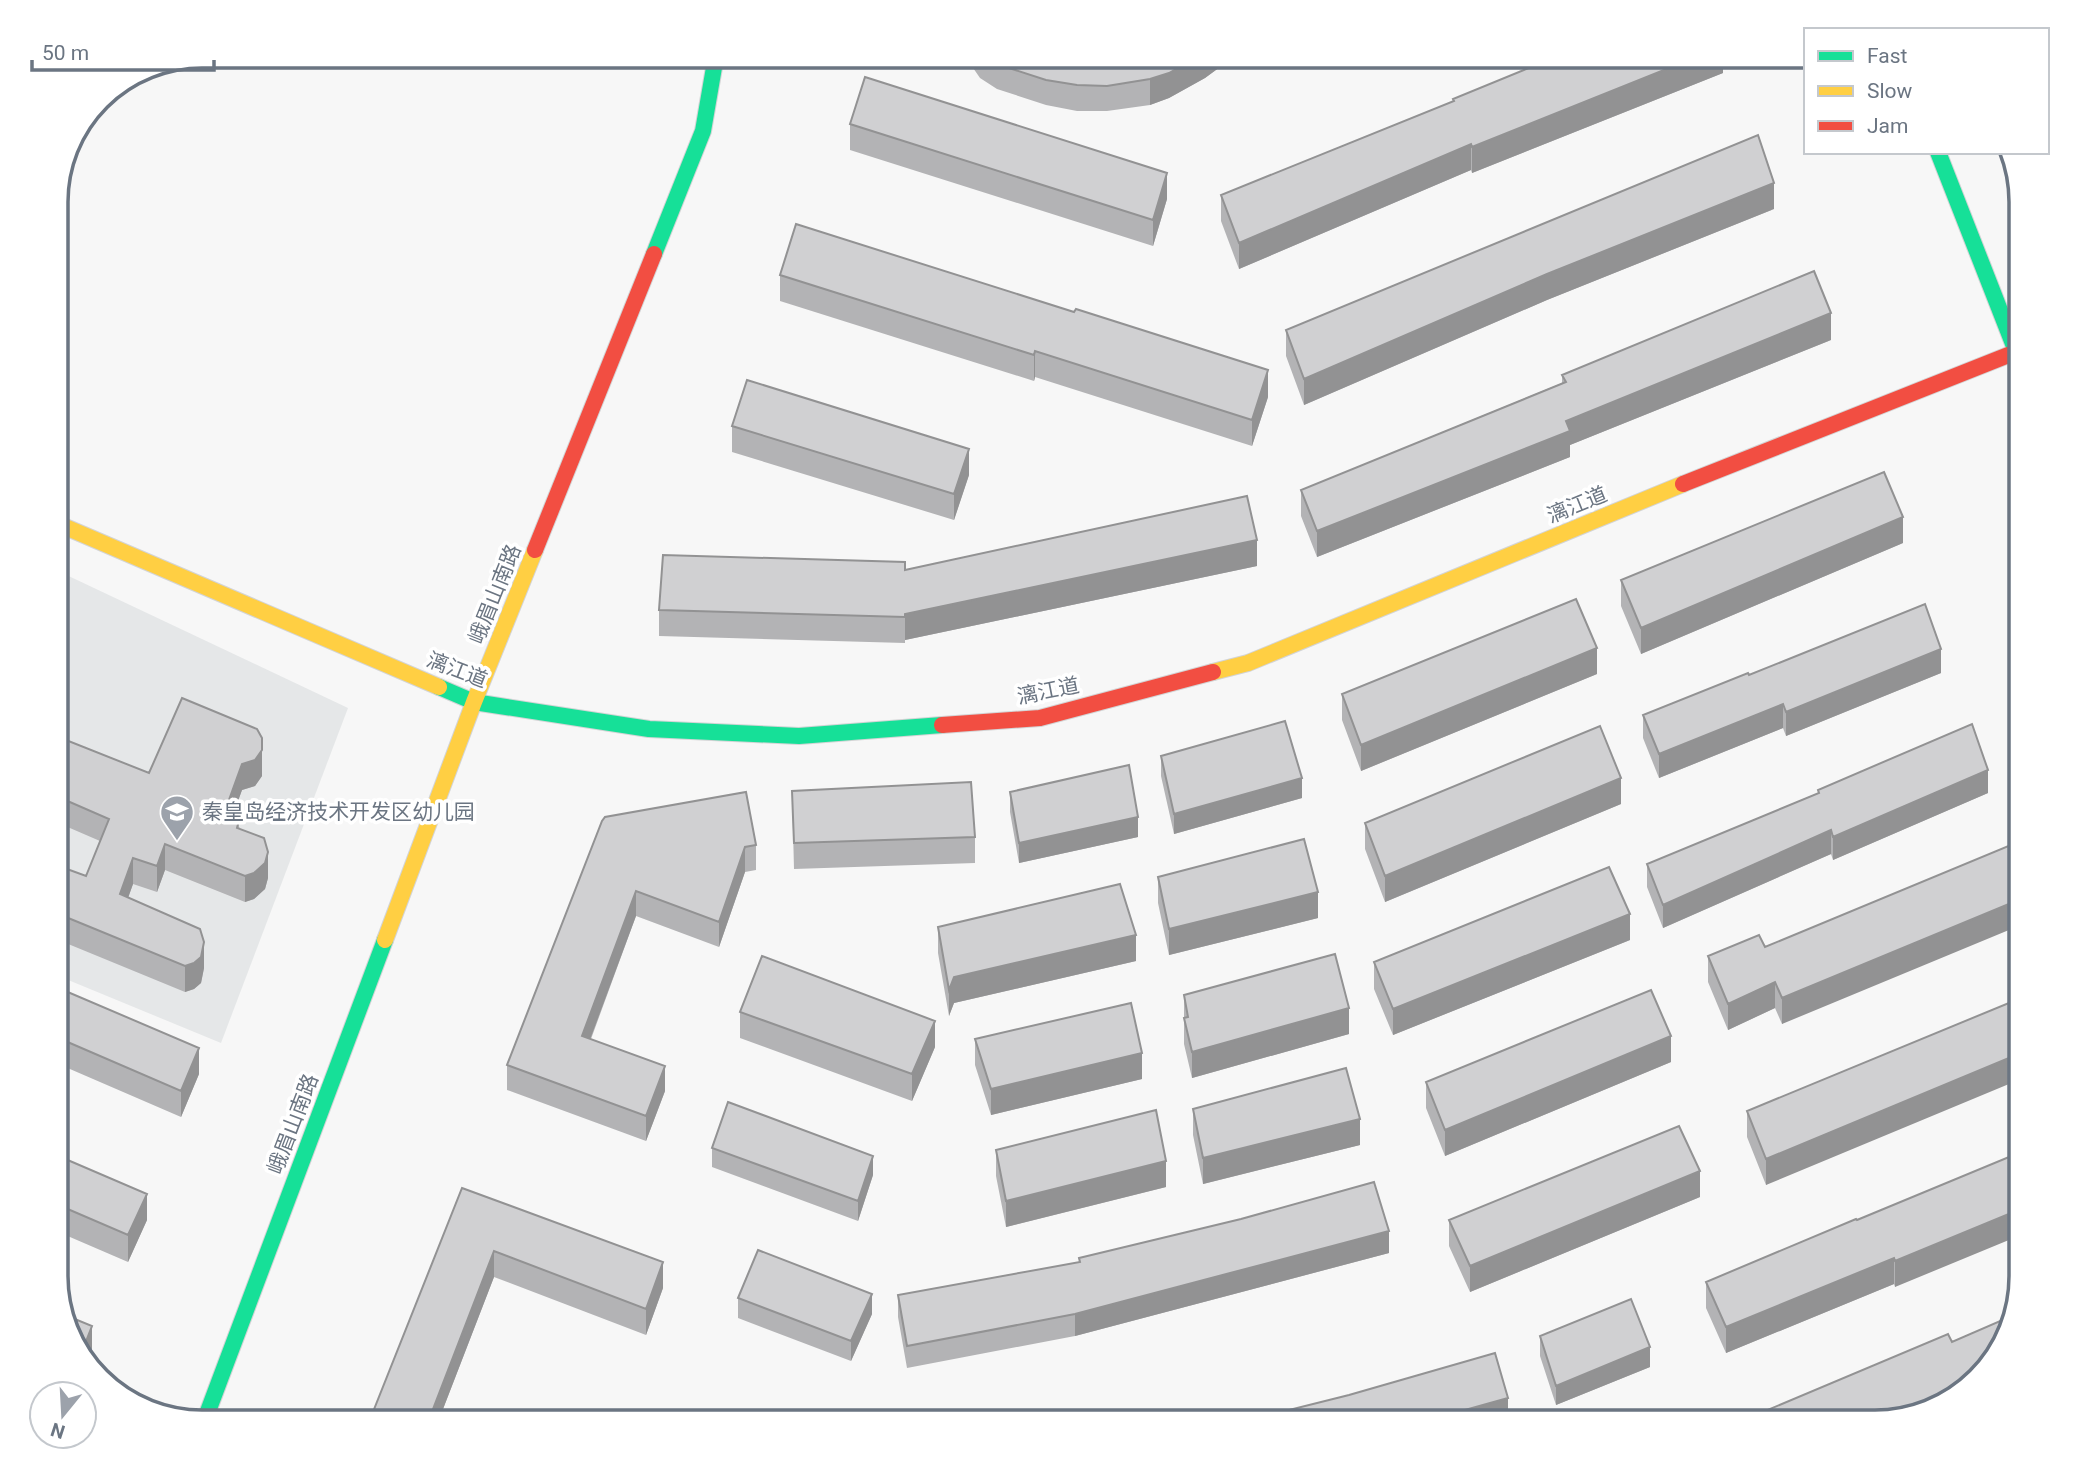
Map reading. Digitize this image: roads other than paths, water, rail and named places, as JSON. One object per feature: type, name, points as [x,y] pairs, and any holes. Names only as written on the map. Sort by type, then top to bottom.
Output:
[{"type":"street","name":"峨眉山南路","points":[[208,1410],[474,702],[703,131],[714,68]]},
{"type":"street","points":[[1939,154],[2009,330]]},
{"type":"street","name":"漓江道","points":[[69,529],[474,702],[649,729],[799,736],[1040,718],[1248,663],[1667,491],[2009,359]]},
{"type":"place","name":"秦皇岛经济技术开发区幼儿园","points":[[177,842]]}]
